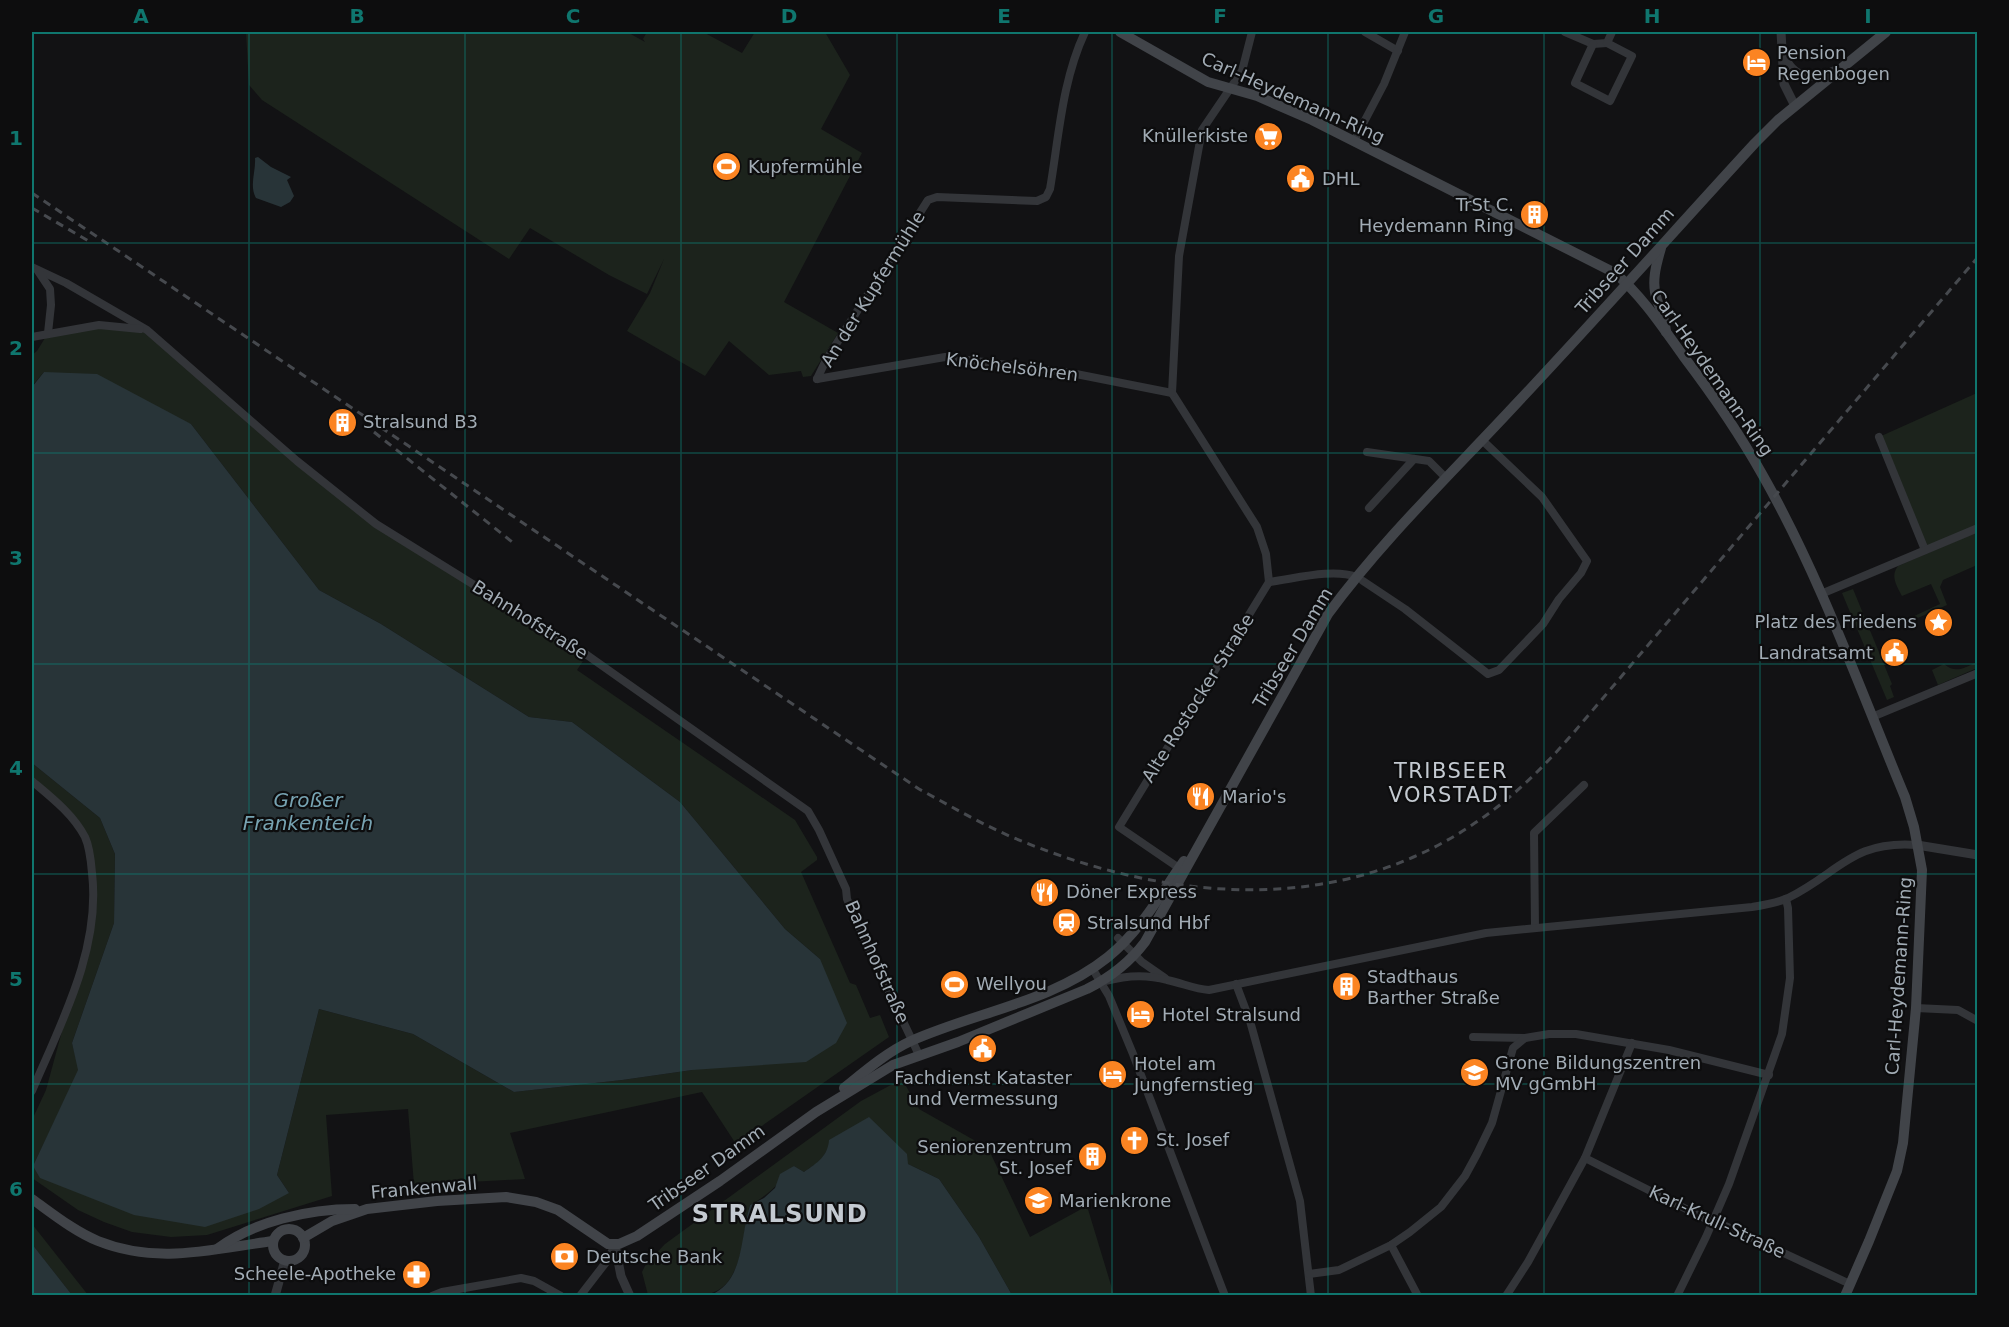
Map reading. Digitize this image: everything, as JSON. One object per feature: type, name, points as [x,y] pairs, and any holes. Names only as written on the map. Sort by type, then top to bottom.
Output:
[{"type":"main road","name":"Carl-Heydemann-Ring","points":[[1120,32],[1208,82],[1257,96],[1354,141],[1615,273],[1628,284],[1666,332],[1698,375],[1753,458],[1821,594],[1905,797],[1922,870],[1916,1008],[1903,1143],[1897,1171],[1845,1296]]},
{"type":"main road","name":"Tribseer Damm","points":[[615,1245],[637,1236],[704,1192],[816,1112],[878,1073],[1101,982],[1134,955],[1145,942],[1328,614],[1355,577],[1628,284],[1755,143],[1795,106],[1886,32]]},
{"type":"main road","points":[[1662,244],[1655,268],[1655,285],[1666,332]]},
{"type":"main road","name":"Tribseer Damm","points":[[816,1112],[864,1072],[890,1053],[912,1041],[1043,993],[1092,968],[1152,910],[1213,822]]},
{"type":"main road","name":"Frankenwall","points":[[303,1238],[332,1221],[367,1209],[462,1199],[519,1198],[558,1210],[603,1242],[615,1245]]},
{"type":"main road","points":[[32,1199],[77,1230],[99,1241],[122,1248],[168,1255],[273,1241]]},
{"type":"main road","points":[[215,1250],[230,1239],[285,1218],[338,1209],[367,1209]]},
{"type":"main road","points":[[296,1230],[303,1238],[305,1243],[303,1253],[295,1260],[285,1260],[276,1256],[273,1251],[273,1241],[279,1231],[296,1230]]},
{"type":"street","name":"An der Kupfermühle","points":[[818,379],[826,360],[928,200],[937,197],[1037,201],[1046,196],[1050,189],[1066,91],[1073,63],[1085,32]]},
{"type":"street","points":[[1252,32],[1242,71],[1202,130],[1179,256],[1172,393],[1257,527],[1266,554],[1269,582],[1355,577],[1405,609],[1488,675],[1499,670],[1543,624],[1559,599],[1581,573],[1587,561],[1542,497],[1482,440]]},
{"type":"street","points":[[1365,32],[1398,51]]},
{"type":"street","points":[[1354,141],[1384,84],[1405,32]]},
{"type":"street","points":[[1565,32],[1593,44],[1607,43],[1632,56],[1610,101],[1575,83],[1593,44]]},
{"type":"street","points":[[1607,43],[1612,32]]},
{"type":"street","points":[[1781,32],[1784,84],[1795,106]]},
{"type":"street","points":[[1782,49],[1790,66],[1803,76],[1821,76],[1844,67]]},
{"type":"street","name":"Bahnhofstraße","points":[[34,268],[66,283],[147,330],[297,460],[376,524],[587,655],[808,811],[846,889],[865,941],[919,1055]]},
{"type":"street","name":"Bahnhofstraße","points":[[34,268],[50,289],[48,333]]},
{"type":"street","points":[[32,337],[99,325],[147,330]]},
{"type":"street","name":"Knöchelsöhren","points":[[818,379],[945,357],[1071,373],[1172,393]]},
{"type":"street","points":[[1879,437],[1925,550]]},
{"type":"street","points":[[1367,452],[1429,461],[1446,478]]},
{"type":"street","points":[[1369,508],[1414,459]]},
{"type":"street","points":[[1821,594],[1977,528]]},
{"type":"street","name":"Alte Rostocker Straße","points":[[1179,868],[1119,827],[1269,582]]},
{"type":"street","points":[[1872,717],[1977,674]]},
{"type":"street","points":[[32,781],[63,807],[85,837],[91,856],[94,887],[93,916],[87,950],[64,1016],[32,1091]]},
{"type":"street","points":[[1535,928],[1534,833],[1584,784]]},
{"type":"street","points":[[1101,982],[1132,975],[1166,979],[1196,989],[1209,990],[1463,937],[1752,907],[1785,899],[1863,852],[1886,845],[1917,845],[1977,855]]},
{"type":"street","points":[[1677,1296],[1713,1220],[1747,1137],[1782,1034],[1789,994],[1790,950],[1788,908],[1785,899]]},
{"type":"street","points":[[1120,941],[1134,955],[1166,979]]},
{"type":"street","points":[[1092,968],[1101,982],[1133,1054],[1225,1296]]},
{"type":"street","points":[[1236,984],[1250,1021],[1300,1201],[1311,1296]]},
{"type":"street","points":[[1916,1008],[1958,1010],[1977,1021]]},
{"type":"street","points":[[1473,1037],[1524,1038],[1549,1034],[1576,1034],[1669,1050],[1769,1075]]},
{"type":"street","points":[[1310,1274],[1339,1270],[1391,1245],[1441,1206],[1465,1176],[1492,1123],[1513,1048],[1524,1038]]},
{"type":"street","points":[[1506,1296],[1518,1279],[1585,1158],[1632,1043]]},
{"type":"street","name":"Karl-Krull-Straße","points":[[1585,1158],[1704,1218],[1713,1220],[1850,1284]]},
{"type":"street","points":[[579,1296],[607,1261],[615,1245]]},
{"type":"street","points":[[615,1245],[621,1276],[630,1296]]},
{"type":"street","points":[[1391,1245],[1418,1296]]},
{"type":"street","points":[[275,1296],[285,1260]]},
{"type":"street","points":[[432,1296],[442,1292],[521,1278],[534,1281],[561,1296]]},
{"type":"street","points":[[482,1296],[484,1285]]},
{"type":"shaded area","points":[[246,32],[627,32],[645,42],[643,39],[647,32],[703,32],[742,53],[755,32],[825,32],[850,75],[821,129],[862,153],[784,302],[838,333],[811,376],[803,377],[801,371],[769,375],[729,341],[705,376],[627,331],[650,293],[664,259],[647,294],[609,275],[530,228],[509,259],[262,100],[249,85]]},
{"type":"shaded area","points":[[99,325],[147,330],[376,524],[587,655],[577,670],[795,820],[817,857],[817,860],[801,872],[850,983],[856,985],[870,1018],[880,1015],[889,1037],[736,1144],[702,1092],[510,1133],[525,1179],[414,1185],[408,1109],[326,1115],[332,1196],[207,1235],[171,1237],[132,1232],[78,1210],[32,1178],[32,1120],[46,1090],[93,917],[85,837],[63,807],[32,781],[32,763],[100,818],[115,854],[114,923],[72,1043],[79,1070],[33,1166],[289,1193],[277,1175],[319,1009],[413,1034],[514,1092],[692,1070],[820,959],[785,929],[680,802],[572,722],[529,717],[381,624],[319,590],[191,424],[44,372],[32,386],[32,355],[48,333]]},
{"type":"shaded area","points":[[1977,393],[1977,528],[1925,550],[1879,437]]},
{"type":"shaded area","points":[[1977,532],[1977,565],[1943,580],[1940,587],[1947,605],[1911,621],[1910,618],[1940,604],[1931,584],[1902,596],[1894,577],[1898,566]]},
{"type":"shaded area","points":[[1853,589],[1892,684],[1890,686],[1894,697],[1887,700],[1842,593]]},
{"type":"shaded area","points":[[1977,662],[1977,668],[1938,685],[1932,670],[1944,664],[1952,669],[1960,669]]},
{"type":"shaded area","points":[[902,1079],[919,1109],[988,1148],[1030,1237],[1087,1206],[1114,1295],[1012,1295],[979,1237],[939,1179],[908,1164],[828,1149],[820,1161],[804,1172],[794,1166],[769,1192],[750,1205],[737,1263],[722,1288],[699,1296],[648,1295],[642,1272],[646,1264],[665,1244],[861,1101]]},
{"type":"shaded area","points":[[32,1224],[88,1295],[72,1295],[32,1244]]},
{"type":"water","points":[[258,157],[271,167],[291,177],[287,180],[294,196],[290,202],[281,207],[256,198],[253,183],[255,158]]},
{"type":"water","name":"Großer Frankenteich","points":[[44,372],[97,374],[191,424],[319,590],[381,624],[529,717],[572,722],[680,802],[785,929],[820,959],[847,1023],[836,1043],[806,1062],[692,1070],[514,1092],[413,1034],[319,1009],[277,1175],[289,1193],[259,1209],[205,1227],[134,1215],[40,1178],[33,1166],[78,1070],[72,1043],[114,923],[115,854],[100,818],[32,763],[32,387]]},
{"type":"water","points":[[869,1117],[907,1154],[908,1164],[939,1179],[979,1237],[1012,1295],[711,1295],[722,1288],[736,1268],[750,1205],[764,1198],[775,1188],[780,1174],[794,1166],[804,1172],[824,1155],[829,1140]]},
{"type":"water","points":[[32,1244],[72,1295],[32,1295]]},
{"type":"railway","points":[[32,193],[919,789],[997,830],[1080,862],[1136,877],[1194,887],[1252,890],[1309,886],[1365,874],[1420,854],[1472,825],[1514,793],[1575,731],[1978,257]]},
{"type":"railway","points":[[32,208],[92,243]]},
{"type":"railway","points":[[374,432],[516,545]]},
{"type":"place","name":"Pension Regenbogen","points":[[1756,63]]},
{"type":"place","name":"Knüllerkiste","points":[[1269,136]]},
{"type":"place","name":"Kupfermühle","points":[[727,167]]},
{"type":"place","name":"DHL","points":[[1301,179]]},
{"type":"place","name":"TrSt C. Heydemann Ring","points":[[1535,215]]},
{"type":"place","name":"Stralsund B3","points":[[342,422]]},
{"type":"place","name":"Platz des Friedens","points":[[1938,622]]},
{"type":"place","name":"Landratsamt","points":[[1894,653]]},
{"type":"place","name":"Mario's","points":[[1201,797]]},
{"type":"place","name":"Döner Express","points":[[1045,892]]},
{"type":"place","name":"Stralsund Hbf","points":[[1066,923]]},
{"type":"place","name":"Wellyou","points":[[955,984]]},
{"type":"place","name":"Stadthaus Barther Straße","points":[[1346,987]]},
{"type":"place","name":"Hotel Stralsund","points":[[1141,1015]]},
{"type":"place","name":"Fachdienst Kataster und Vermessung","points":[[983,1049]]},
{"type":"place","name":"Grone Bildungszentren MV gGmbH","points":[[1474,1073]]},
{"type":"place","name":"Hotel am Jungfernstieg","points":[[1113,1074]]},
{"type":"place","name":"St. Josef","points":[[1135,1140]]},
{"type":"place","name":"Seniorenzentrum St. Josef","points":[[1093,1157]]},
{"type":"place","name":"Marienkrone","points":[[1038,1201]]},
{"type":"place","name":"Deutsche Bank","points":[[565,1257]]},
{"type":"place","name":"Scheele-Apotheke","points":[[417,1274]]},
{"type":"district","name":"TRIBSEER VORSTADT","points":[[1451,783]]},
{"type":"district","name":"STRALSUND","points":[[780,1214]]}]
